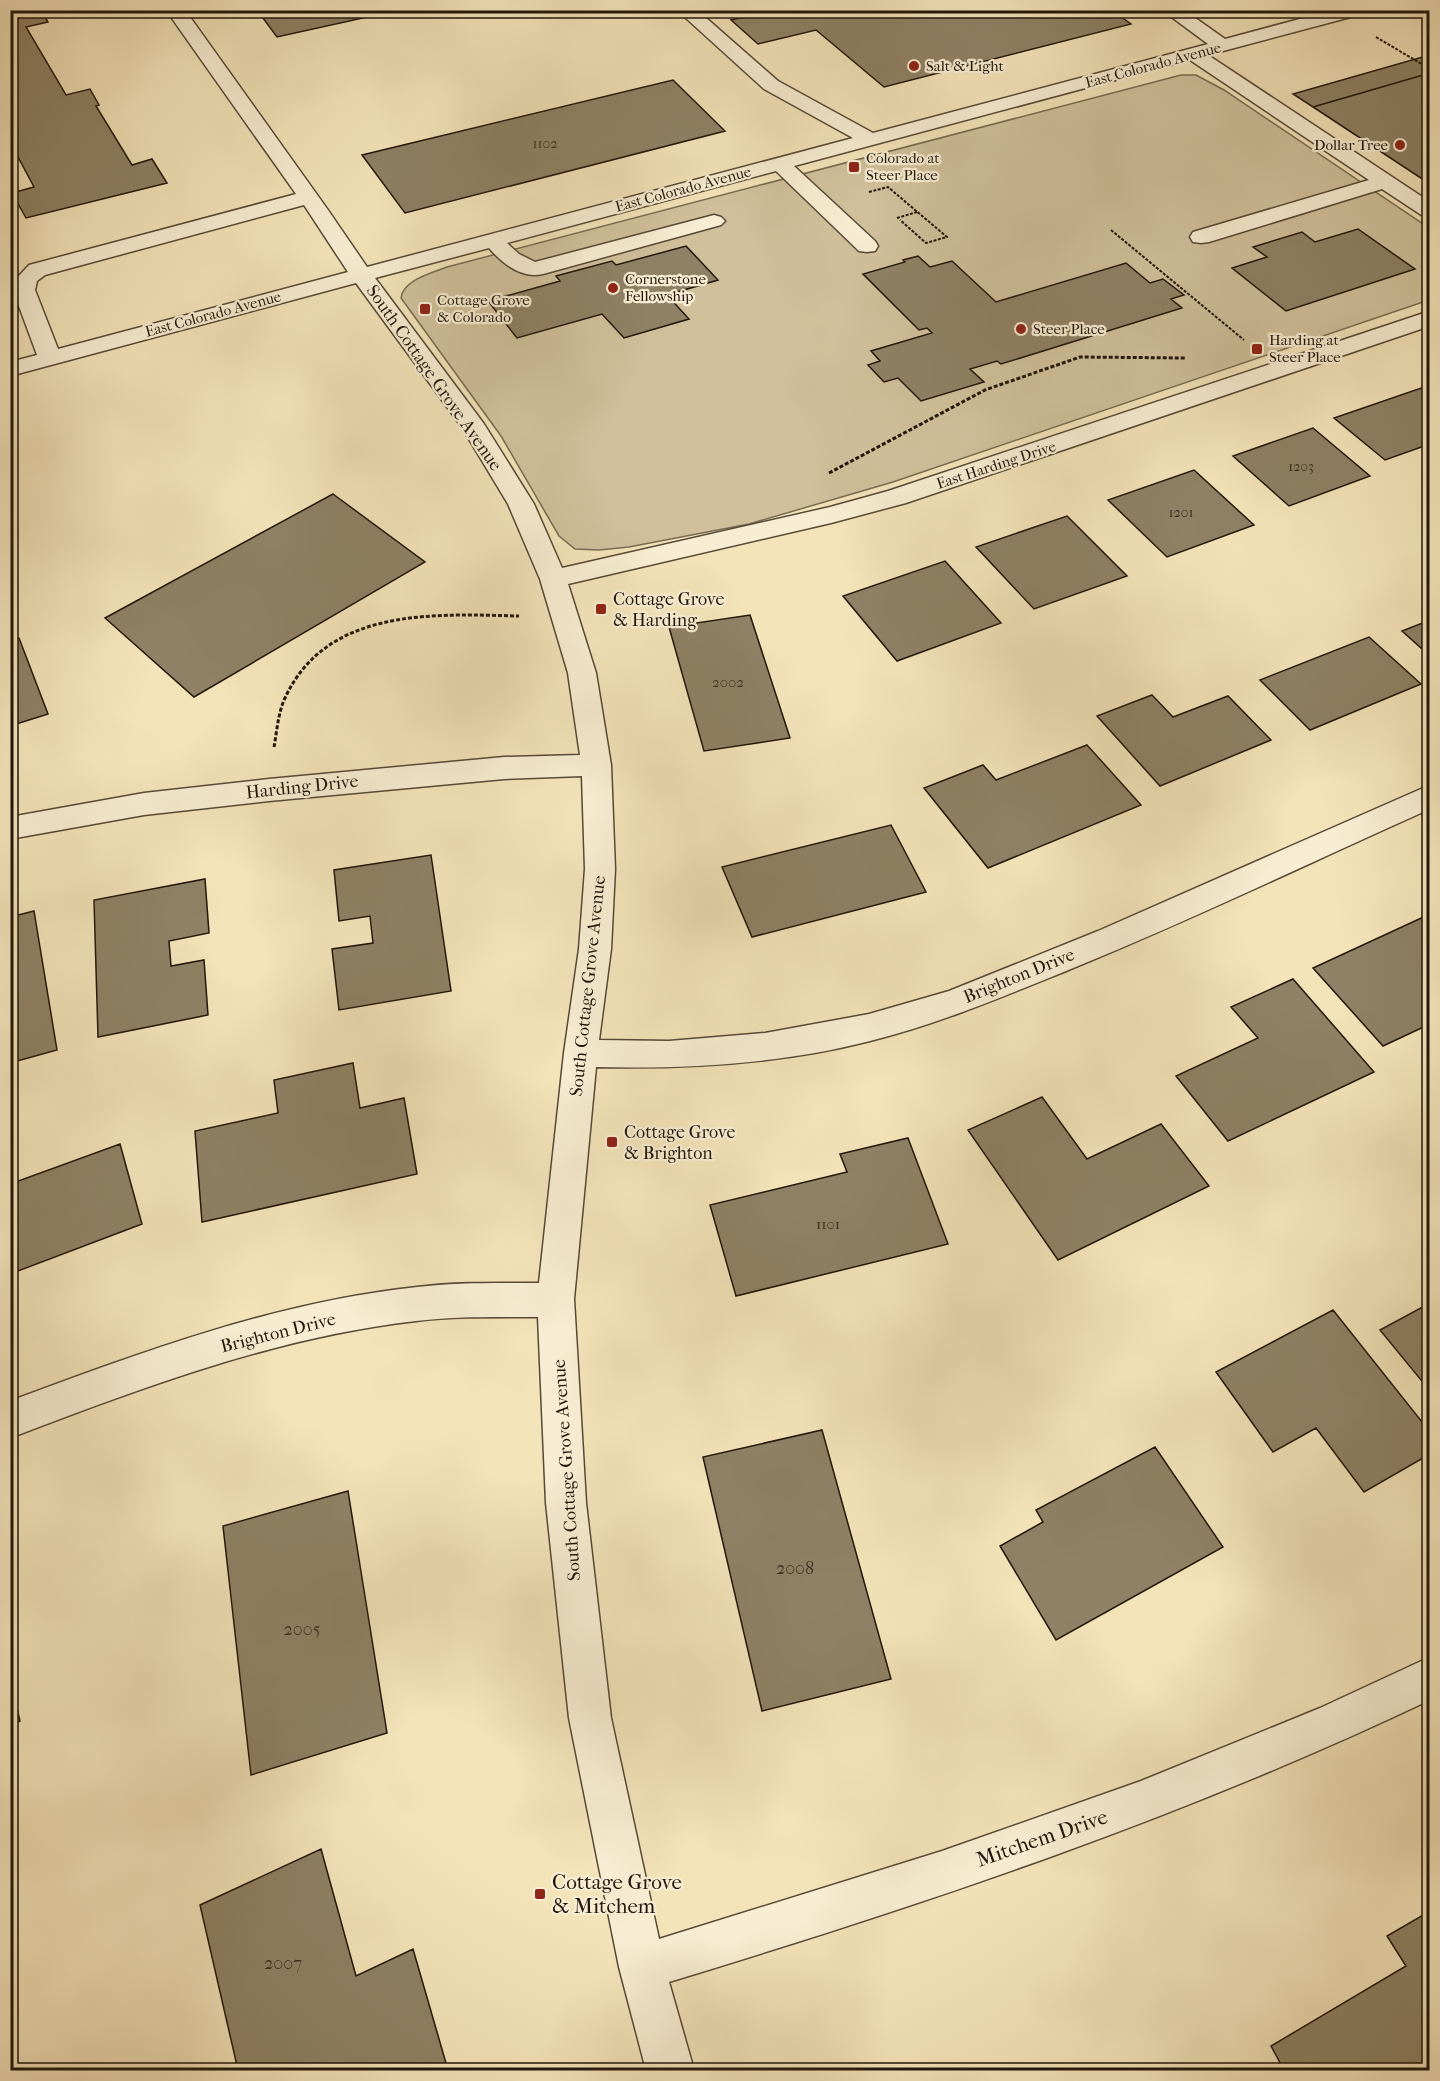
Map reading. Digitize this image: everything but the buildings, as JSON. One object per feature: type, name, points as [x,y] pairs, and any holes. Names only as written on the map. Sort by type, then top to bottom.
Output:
[{"type":"street","name":"South Cottage Grove Avenue","points":[[175,10],[309,197],[361,275],[472,424],[521,504],[553,579],[582,674],[596,765],[600,869],[595,950],[581,1053],[556,1299],[566,1503],[590,1718],[642,1967],[670,2070]]},
{"type":"street","points":[[686,10],[771,85],[870,140]]},
{"type":"street","points":[[1171,10],[1223,46]]},
{"type":"street","name":"East Colorado Avenue","points":[[10,369],[1356,10]]},
{"type":"street","points":[[1194,54],[1430,212]]},
{"type":"street","points":[[779,164],[867,246]]},
{"type":"street","points":[[1201,237],[1385,182]]},
{"type":"street","points":[[493,240],[515,263],[522,267],[535,269],[719,226],[683,189]]},
{"type":"street","points":[[50,358],[24,290],[27,279],[37,270],[309,197]]},
{"type":"street","name":"East Harding Drive","points":[[553,579],[831,515],[897,497],[1430,318]]},
{"type":"street","name":"Harding Drive","points":[[10,828],[144,804],[268,790],[504,768],[596,765]]},
{"type":"street","name":"Brighton Drive","points":[[581,1053],[669,1055],[765,1047],[869,1028],[956,1002],[1109,940],[1430,796]]},
{"type":"street","name":"Brighton Drive","points":[[10,1420],[134,1373],[256,1336],[360,1313],[417,1304],[556,1299]]},
{"type":"street","name":"Mitchem Drive","points":[[642,1967],[753,1934],[1102,1819],[1367,1708],[1430,1678]]},
{"type":"path","points":[[1374,36],[1430,69]]},
{"type":"path","points":[[869,192],[888,187],[947,237],[926,243]]},
{"type":"path","points":[[897,218],[918,212]]},
{"type":"path","points":[[1111,230],[1249,344]]},
{"type":"path","points":[[829,474],[865,452],[985,390],[1080,357],[1194,359]]},
{"type":"path","points":[[268,790],[272,758],[285,700],[306,665],[315,655],[332,643],[373,625],[411,617],[563,614]]},
{"type":"shaded area","points":[[1181,75],[1196,75],[1224,90],[1429,228],[1429,300],[893,482],[749,524],[629,547],[599,550],[575,549],[559,536],[501,436],[401,298],[407,286],[412,282],[447,267]]},
{"type":"place","name":"Salt & Light","points":[[914,66]]},
{"type":"place","name":"Dollar Tree","points":[[1400,145]]},
{"type":"place","name":"Colorado at Steer Place","points":[[854,167]]},
{"type":"place","name":"Cornerstone Fellowship","points":[[613,288]]},
{"type":"place","name":"Cottage Grove & Colorado","points":[[425,309]]},
{"type":"place","name":"Steer Place","points":[[1021,329]]},
{"type":"place","name":"Harding at Steer Place","points":[[1257,349]]},
{"type":"place","name":"Cottage Grove & Harding","points":[[601,609]]},
{"type":"place","name":"Cottage Grove & Brighton","points":[[612,1142]]},
{"type":"place","name":"Cottage Grove & Mitchem","points":[[540,1894]]}]
